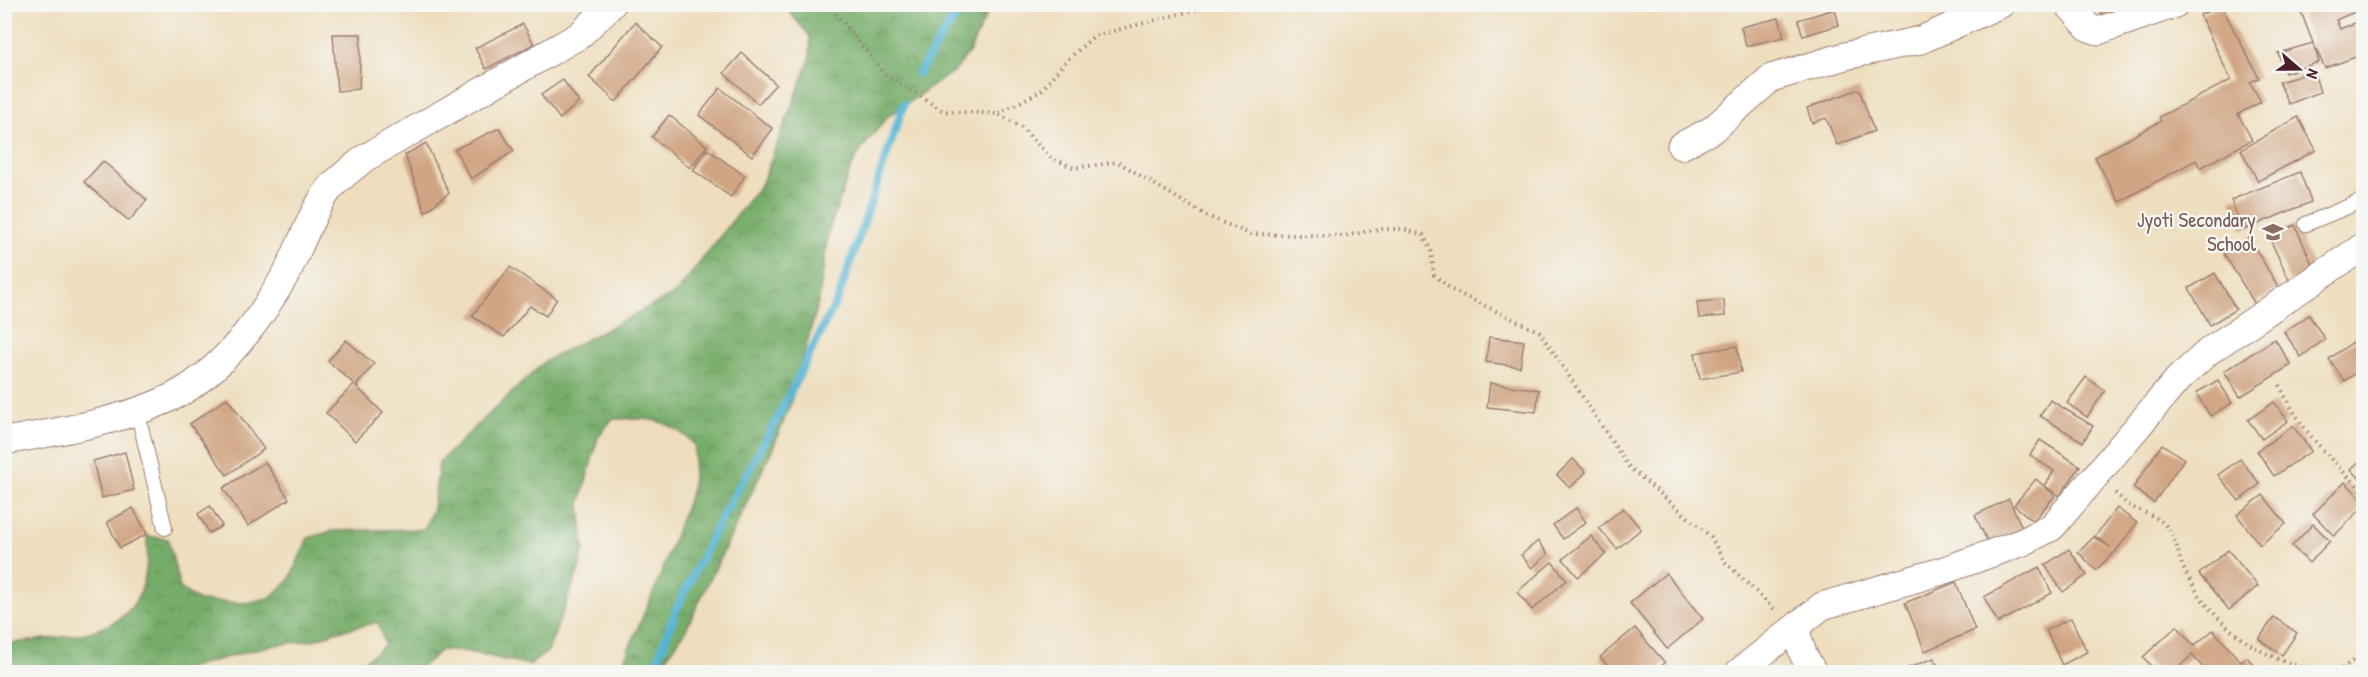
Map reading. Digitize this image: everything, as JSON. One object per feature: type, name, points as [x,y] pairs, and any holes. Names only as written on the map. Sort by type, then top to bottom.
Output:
[{"type":"street","points":[[4,441],[68,430],[137,410],[189,388],[233,351],[274,295],[298,252],[314,214],[340,177],[365,158],[580,35],[612,4]]},
{"type":"street","points":[[1681,146],[1712,130],[1771,78],[1845,56],[1920,40],[2001,4]]},
{"type":"street","points":[[2068,4],[2089,28],[2098,31],[2175,4]]},
{"type":"street","points":[[1739,672],[1822,606],[1942,571],[2023,542],[2052,527],[2179,378],[2209,351],[2364,246]]},
{"type":"street","points":[[1795,628],[1803,654],[1813,672]]},
{"type":"lane","points":[[2306,224],[2364,200]]},
{"type":"lane","points":[[137,410],[165,528]]},
{"type":"path","points":[[828,4],[884,73],[943,111],[998,114],[1020,126],[1050,157],[1074,168],[1118,162],[1207,216],[1251,234],[1346,236],[1379,229],[1395,229],[1423,235],[1431,251],[1434,275],[1452,290],[1540,332],[1628,466],[1711,537],[1724,561],[1795,628]]},
{"type":"path","points":[[998,114],[1041,91],[1066,61],[1094,36],[1218,4]]},
{"type":"path","points":[[2280,385],[2289,407],[2303,427],[2364,492]]},
{"type":"path","points":[[2095,474],[2130,506],[2151,514],[2165,525],[2178,544],[2184,569],[2204,601],[2246,643],[2271,657],[2299,668],[2336,672],[2364,653]]},
{"type":"green space","points":[[783,5],[991,5],[969,52],[954,71],[887,117],[860,151],[850,170],[828,233],[819,299],[790,405],[772,450],[685,631],[657,672],[619,672],[659,579],[692,489],[695,445],[667,424],[636,418],[612,419],[598,437],[580,503],[584,549],[579,569],[548,651],[530,665],[464,651],[441,650],[416,672],[350,672],[385,645],[378,622],[335,632],[313,640],[268,646],[173,672],[5,672],[5,644],[86,633],[108,625],[126,613],[139,596],[146,570],[147,536],[168,539],[180,588],[199,601],[246,603],[269,598],[289,581],[308,538],[332,531],[424,529],[433,509],[439,462],[545,361],[676,293],[762,183],[810,59],[810,36]]},
{"type":"building","points":[[2097,4],[2143,4],[2105,22]]},
{"type":"building","points":[[2298,4],[2364,4],[2364,8],[2336,20],[2340,29],[2364,19],[2364,54],[2325,68]]},
{"type":"building","points":[[2221,5],[2259,78],[2250,82],[2261,102],[2238,114],[2252,140],[2200,168],[2196,160],[2119,202],[2095,157],[2161,121],[2159,117],[2231,80],[2200,15]]},
{"type":"building","points":[[1835,9],[1839,25],[1803,36],[1798,20]]},
{"type":"building","points":[[1779,18],[1784,37],[1746,46],[1741,27]]},
{"type":"building","points":[[635,22],[662,47],[616,102],[589,77]]},
{"type":"building","points":[[523,24],[534,44],[486,69],[475,48]]},
{"type":"building","points":[[333,34],[361,34],[359,89],[337,91]]},
{"type":"building","points":[[2313,43],[2319,62],[2285,73],[2278,53]]},
{"type":"building","points":[[742,53],[776,84],[758,104],[724,73]]},
{"type":"building","points":[[2314,72],[2320,92],[2289,104],[2279,82]]},
{"type":"building","points":[[563,80],[579,102],[560,119],[541,95]]},
{"type":"building","points":[[720,88],[773,129],[752,156],[699,115]]},
{"type":"building","points":[[1859,89],[1874,131],[1837,145],[1826,118],[1812,123],[1807,108]]},
{"type":"building","points":[[669,115],[707,146],[690,168],[652,137]]},
{"type":"building","points":[[2298,117],[2316,150],[2258,181],[2241,150]]},
{"type":"building","points":[[499,128],[514,151],[471,179],[455,149]]},
{"type":"building","points":[[426,143],[449,193],[425,212],[405,155]]},
{"type":"building","points":[[707,149],[745,176],[731,197],[693,170]]},
{"type":"building","points":[[103,161],[147,200],[129,221],[84,182]]},
{"type":"building","points":[[2300,172],[2311,202],[2243,230],[2231,200]]},
{"type":"building","points":[[2295,225],[2315,271],[2290,282],[2269,237]]},
{"type":"building","points":[[2249,238],[2279,288],[2255,304],[2224,254]]},
{"type":"building","points":[[510,267],[557,299],[546,316],[530,306],[504,337],[472,316]]},
{"type":"building","points":[[2215,273],[2236,309],[2210,325],[2189,288]]},
{"type":"building","points":[[1724,300],[1725,316],[1699,318],[1697,302]]},
{"type":"building","points":[[2309,315],[2325,339],[2301,357],[2284,332]]},
{"type":"building","points":[[1489,337],[1524,341],[1520,367],[1486,362]]},
{"type":"building","points":[[2360,337],[2364,341],[2364,368],[2344,381],[2329,359]]},
{"type":"building","points":[[2275,339],[2291,365],[2240,397],[2224,371]]},
{"type":"building","points":[[346,340],[374,364],[356,386],[383,413],[355,441],[326,413],[354,384],[328,361]]},
{"type":"building","points":[[1737,346],[1741,372],[1700,379],[1695,353]]},
{"type":"building","points":[[2086,377],[2105,391],[2087,417],[2067,403]]},
{"type":"building","points":[[2218,380],[2232,403],[2210,416],[2196,393]]},
{"type":"building","points":[[1490,383],[1539,390],[1536,412],[1487,407]]},
{"type":"building","points":[[227,398],[264,449],[227,475],[190,424]]},
{"type":"building","points":[[2050,400],[2093,426],[2083,442],[2040,416]]},
{"type":"building","points":[[2274,402],[2288,421],[2262,439],[2248,420]]},
{"type":"building","points":[[2293,426],[2311,451],[2274,476],[2257,451]]},
{"type":"building","points":[[2040,440],[2080,466],[2060,496],[2045,486],[2054,471],[2030,455]]},
{"type":"building","points":[[2162,444],[2184,459],[2154,503],[2133,488]]},
{"type":"building","points":[[125,452],[134,490],[102,498],[93,461]]},
{"type":"building","points":[[2364,457],[2364,483],[2351,469]]},
{"type":"building","points":[[1573,459],[1586,472],[1570,488],[1557,475]]},
{"type":"building","points":[[2240,459],[2260,484],[2239,501],[2218,475]]},
{"type":"building","points":[[265,462],[289,499],[248,526],[223,488]]},
{"type":"building","points":[[2036,479],[2055,496],[2033,521],[2014,505]]},
{"type":"building","points":[[2345,482],[2364,501],[2364,506],[2334,536],[2313,514]]},
{"type":"building","points":[[2263,495],[2286,524],[2260,545],[2237,515]]},
{"type":"building","points":[[2009,499],[2023,530],[1989,545],[1975,515]]},
{"type":"building","points":[[210,506],[222,526],[209,533],[198,514]]},
{"type":"building","points":[[133,508],[147,534],[120,548],[107,522]]},
{"type":"building","points":[[1576,508],[1586,522],[1563,539],[1553,525]]},
{"type":"building","points":[[1623,508],[1641,529],[1617,549],[1599,528]]},
{"type":"building","points":[[2117,508],[2137,523],[2116,551],[2096,570],[2078,552],[2094,537],[2110,547],[2095,536]]},
{"type":"building","points":[[2313,524],[2330,541],[2309,563],[2292,546]]},
{"type":"building","points":[[1591,536],[1606,554],[1578,577],[1563,559]]},
{"type":"building","points":[[1538,541],[1548,554],[1532,568],[1521,555]]},
{"type":"building","points":[[2069,549],[2087,575],[2063,592],[2045,565]]},
{"type":"building","points":[[2228,550],[2258,586],[2229,610],[2199,574]]},
{"type":"building","points":[[1552,562],[1567,580],[1532,610],[1517,592]]},
{"type":"building","points":[[2039,567],[2052,593],[1998,623],[1984,597]]},
{"type":"building","points":[[1666,573],[1703,619],[1667,649],[1630,603]]},
{"type":"building","points":[[1956,582],[1975,630],[1925,651],[1905,603]]},
{"type":"building","points":[[2274,617],[2297,633],[2282,655],[2259,639]]},
{"type":"building","points":[[2071,618],[2087,652],[2062,665],[2046,630]]},
{"type":"building","points":[[2177,626],[2194,646],[2213,630],[2241,662],[2247,657],[2260,672],[2230,672],[2227,669],[2223,672],[2207,672],[2192,655],[2173,672],[2156,672],[2143,657]]},
{"type":"building","points":[[1635,628],[1665,663],[1654,672],[1613,672],[1600,657]]},
{"type":"building","points":[[1934,658],[1939,672],[1898,672]]},
{"type":"waterway","points":[[918,74],[948,27],[967,4]]},
{"type":"waterway","points":[[653,672],[676,610],[717,526],[772,429],[839,296],[904,104]]},
{"type":"place","name":"Jyoti Secondary School","points":[[2273,232]]}]
